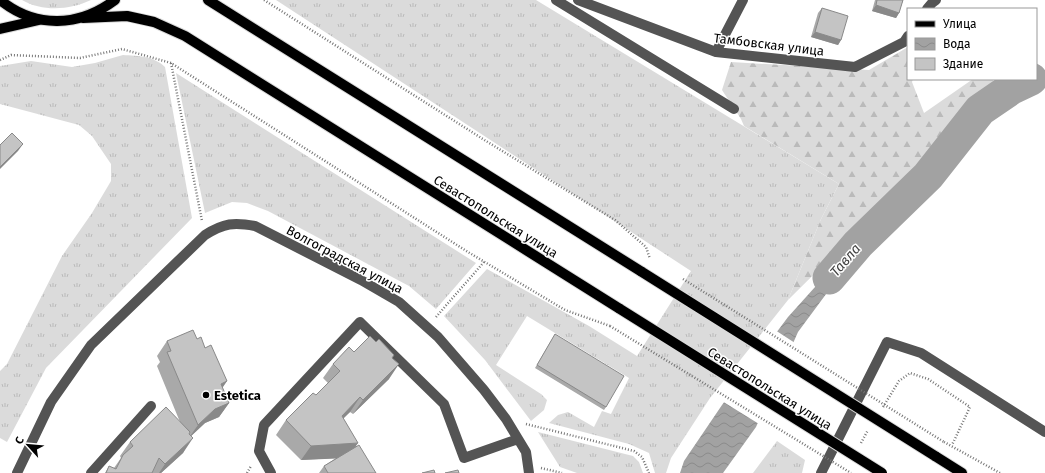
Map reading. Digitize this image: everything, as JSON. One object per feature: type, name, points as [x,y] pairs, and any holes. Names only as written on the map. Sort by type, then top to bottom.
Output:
[{"type":"main road","points":[[0,0],[24,15],[41,20],[62,21],[83,18],[103,9],[115,0]]},
{"type":"main road","points":[[208,0],[962,473]]},
{"type":"main road","name":"Севастопольская улица","points":[[83,18],[127,16],[154,22],[177,32],[882,473]]},
{"type":"main road","points":[[0,29],[41,20]]},
{"type":"street","points":[[556,0],[734,108]]},
{"type":"street","name":"Тамбовская улица","points":[[578,0],[716,52],[856,67],[904,42],[907,38]]},
{"type":"street","points":[[716,52],[743,0]]},
{"type":"street","points":[[928,8],[936,0]]},
{"type":"street","name":"Волгоградская улица","points":[[17,473],[51,402],[91,345],[205,235],[226,224],[240,223],[256,226],[361,280],[399,302],[438,337],[484,390],[506,419],[526,452],[529,469]]},
{"type":"street","points":[[271,473],[259,451],[264,425],[360,322],[444,404],[464,458],[518,439]]},
{"type":"street","points":[[821,473],[888,342],[921,353],[1045,432]]},
{"type":"street","points":[[91,473],[151,406]]},
{"type":"path","points":[[264,0],[486,141],[615,220],[646,247],[650,258],[657,263]]},
{"type":"path","points":[[0,60],[11,55],[80,58],[122,49],[171,63],[484,262],[565,310],[610,326],[850,473],[851,467]]},
{"type":"path","points":[[171,63],[202,220]]},
{"type":"path","points":[[436,317],[484,262]]},
{"type":"path","points":[[677,275],[944,442],[952,445],[1000,473]]},
{"type":"path","points":[[880,411],[899,381],[910,373],[928,379],[970,408],[952,445]]},
{"type":"path","points":[[506,419],[634,451],[642,457],[649,473]]},
{"type":"path","points":[[859,448],[868,430]]},
{"type":"path","points":[[529,469],[557,471],[562,473]]},
{"type":"green space","points":[[22,0],[91,0],[65,8],[48,8],[30,4]]},
{"type":"green space","points":[[276,0],[536,0],[839,184],[821,219],[788,300],[710,398],[671,458],[666,473],[655,473],[649,453],[629,444],[549,423],[558,415],[568,412],[594,427],[602,411],[611,414],[629,378],[527,316],[496,365],[541,394],[547,400],[544,410],[531,421],[485,360],[444,316],[487,269],[589,326],[637,356],[691,271]]},
{"type":"green space","points":[[907,48],[907,80],[913,80],[912,82],[924,113],[972,80],[993,80],[994,82],[909,180],[788,300],[821,219],[839,184],[744,126],[722,90],[731,62],[869,70]]},
{"type":"green space","points":[[123,55],[140,56],[151,59],[161,63],[165,67],[192,218],[46,368],[7,442],[0,438],[0,371],[7,364],[62,256],[92,213],[111,181],[111,164],[92,136],[79,125],[0,104],[0,66],[31,61],[72,67],[95,63]]},
{"type":"green space","points":[[176,73],[476,263],[436,309],[409,286],[268,211],[247,203],[232,202],[205,213]]},
{"type":"green space","points":[[538,432],[633,456],[639,462],[643,473],[577,473],[560,467]]},
{"type":"green space","points":[[777,441],[805,460],[802,473],[753,473]]},
{"type":"water","points":[[858,244],[835,282],[798,332],[756,427],[723,473],[680,473],[684,461],[722,405],[788,317],[833,267]]},
{"type":"pier","points":[[775,330],[795,343],[759,424],[722,401]]},
{"type":"building","points":[[877,0],[903,0],[899,13],[876,5]]},
{"type":"building","points":[[822,8],[848,16],[841,40],[815,32]]},
{"type":"building","points":[[12,133],[23,144],[0,167],[0,145]]},
{"type":"building","points":[[193,330],[197,339],[201,337],[205,348],[211,345],[227,381],[221,384],[229,403],[215,409],[198,425],[167,352],[171,351],[167,341]]},
{"type":"building","points":[[555,334],[624,376],[606,407],[537,365]]},
{"type":"building","points":[[370,336],[376,342],[379,339],[394,355],[392,358],[399,364],[363,400],[360,397],[342,416],[358,443],[311,446],[286,420],[313,393],[316,395],[340,371],[333,364],[349,347],[354,352]]},
{"type":"building","points":[[166,407],[190,432],[189,434],[193,438],[165,464],[159,458],[152,473],[106,473],[109,466],[116,469],[123,455],[133,446],[130,442]]},
{"type":"building","points":[[359,445],[376,473],[328,473],[324,466]]},
{"type":"building","points":[[434,470],[435,473],[422,473]]},
{"type":"building","points":[[458,470],[459,473],[445,473]]},
{"type":"waterway","name":"Тавла","points":[[829,278],[858,244],[928,176],[980,110],[1012,88],[1029,80]]},
{"type":"place","name":"Estetica","points":[[206,395]]}]
